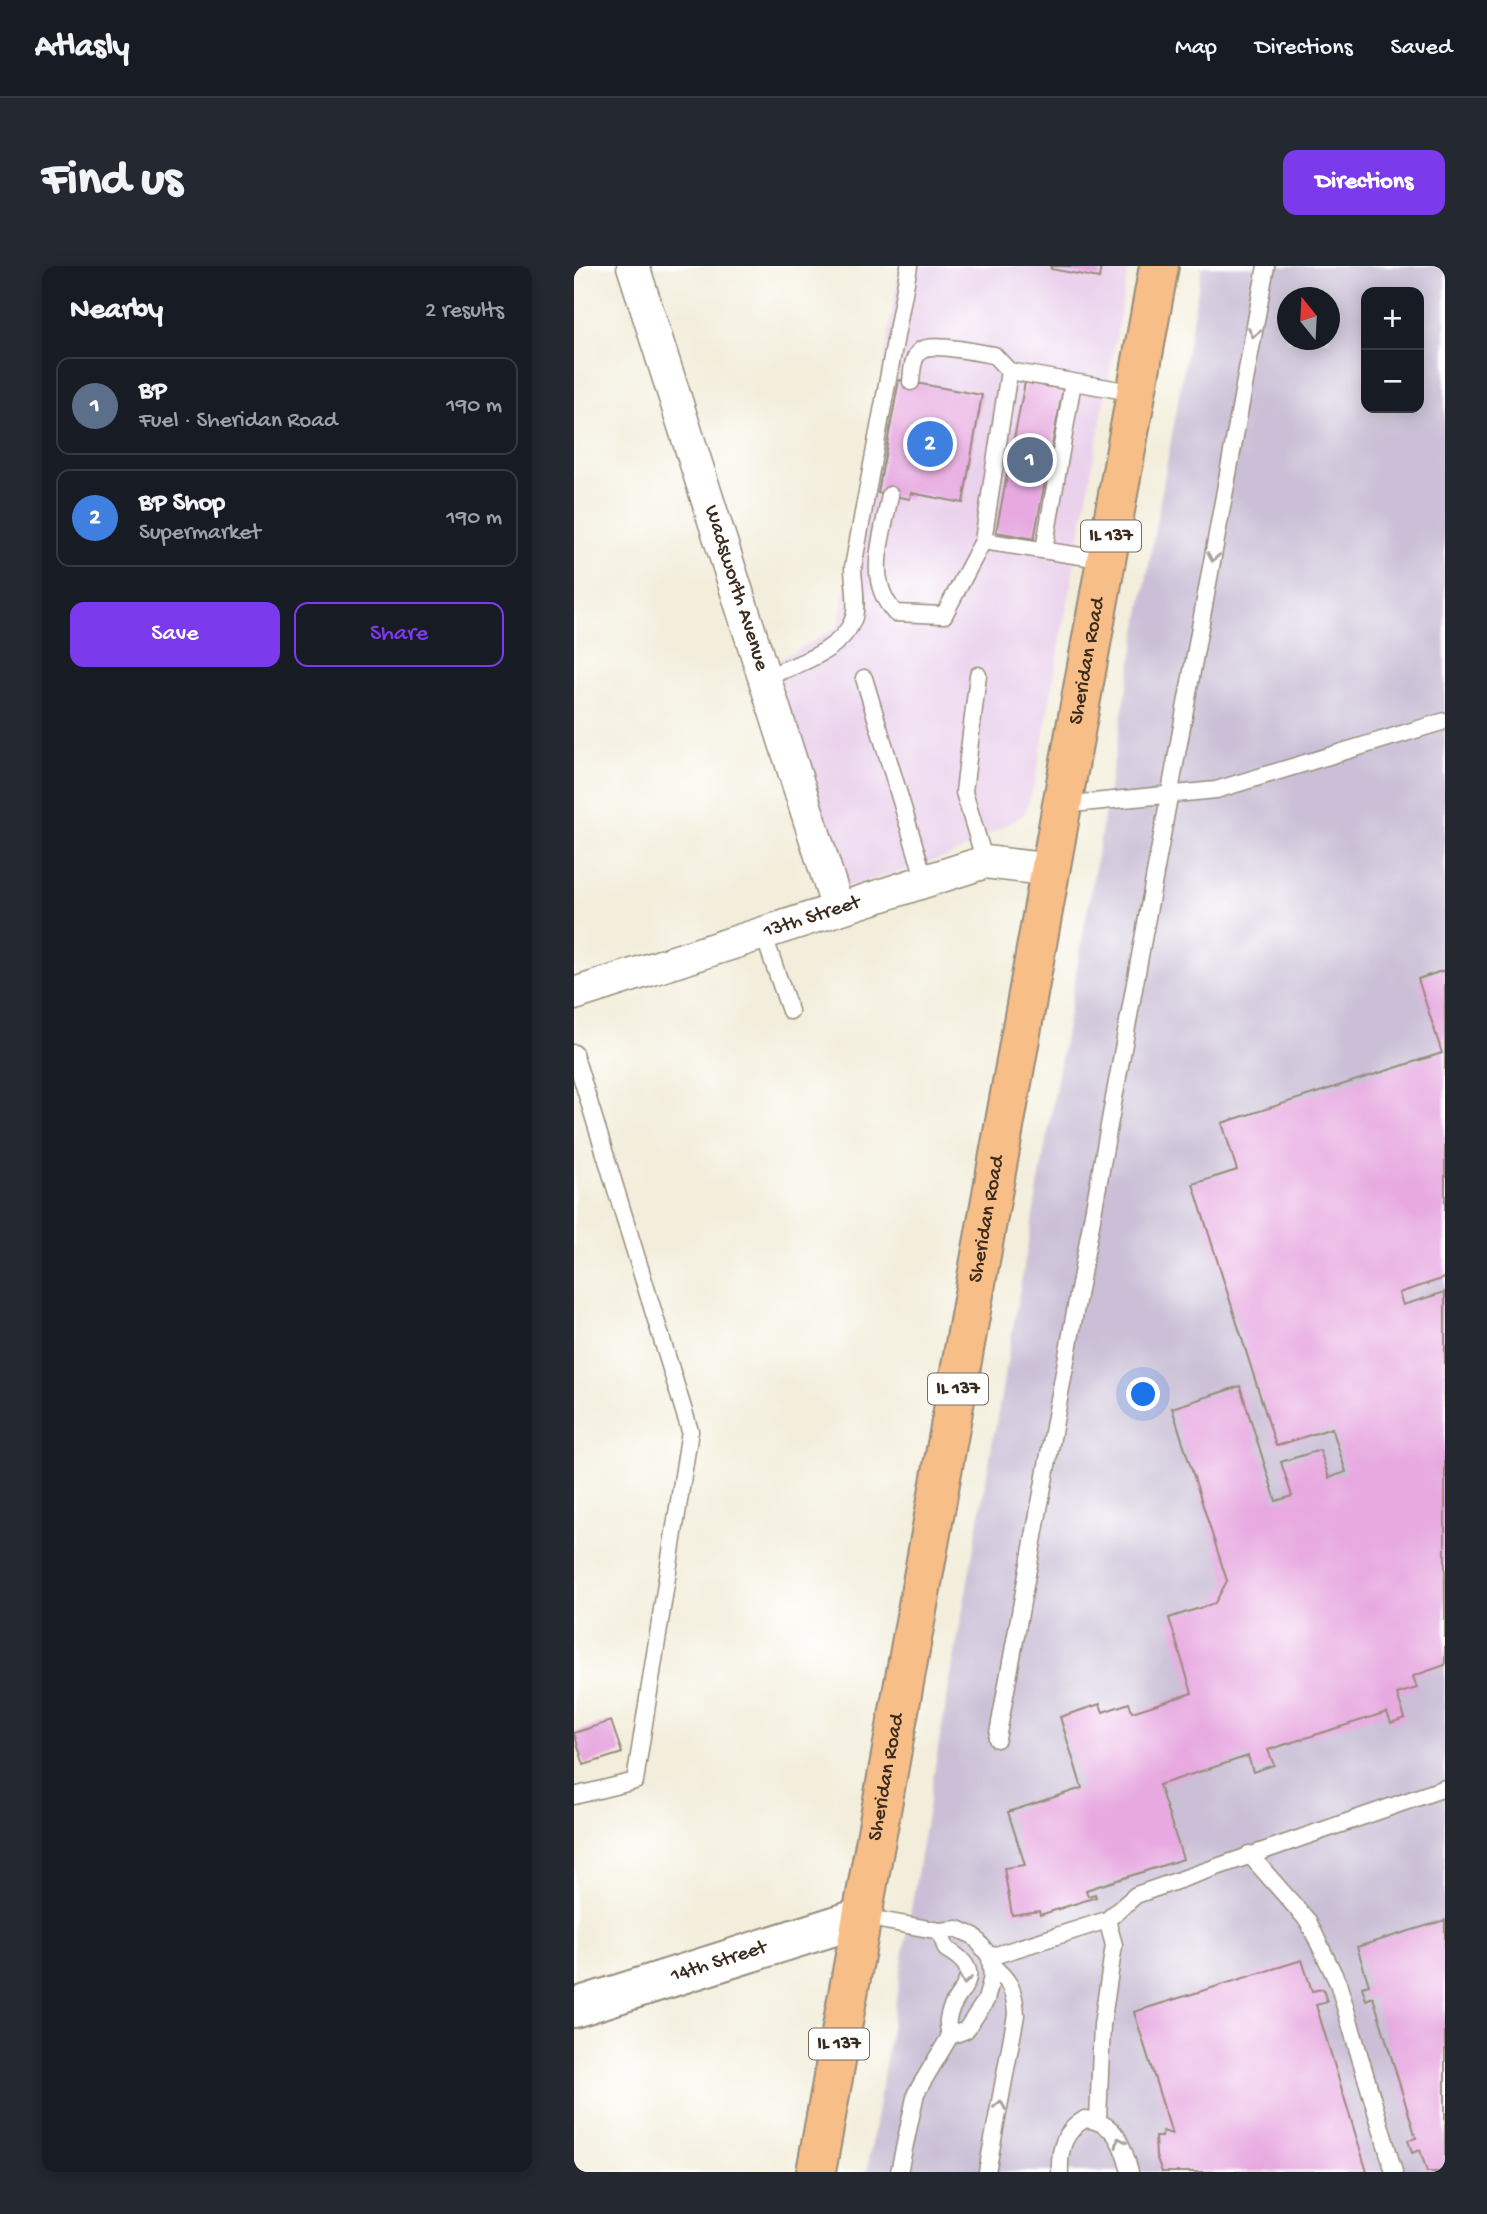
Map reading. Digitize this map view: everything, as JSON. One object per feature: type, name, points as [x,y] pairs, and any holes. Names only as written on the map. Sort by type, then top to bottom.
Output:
[{"type":"highway","name":"Sheridan Road","points":[[816,2172],[1160,266]]},
{"type":"street","name":"Wadsworth Avenue","points":[[633,266],[838,909]]},
{"type":"street","name":"13th Street","points":[[574,994],[985,862],[1052,870]]},
{"type":"street","name":"14th Street","points":[[574,2008],[863,1917]]},
{"type":"lane","points":[[764,678],[819,653],[842,638],[854,616],[853,567],[909,266]]},
{"type":"lane","points":[[997,1740],[1266,266]]},
{"type":"lane","points":[[911,382],[915,359],[922,349],[932,347],[994,355],[1009,371],[1136,393]]},
{"type":"lane","points":[[890,495],[876,575],[882,598],[895,613],[944,615],[983,541],[1009,371]]},
{"type":"lane","points":[[1044,550],[1073,382]]},
{"type":"lane","points":[[983,541],[1107,560]]},
{"type":"lane","points":[[978,675],[964,792],[985,862]]},
{"type":"lane","points":[[864,678],[925,881]]},
{"type":"lane","points":[[1062,805],[1216,790],[1444,725]]},
{"type":"lane","points":[[763,933],[790,1011]]},
{"type":"lane","points":[[574,1053],[690,1431],[635,1781],[574,1796]]},
{"type":"lane","points":[[990,1961],[1107,1920],[1136,1895],[1445,1788]]},
{"type":"lane","points":[[1250,1854],[1308,1922],[1338,1983],[1394,2172]]},
{"type":"lane","points":[[863,1917],[940,1931],[958,1929],[974,1936],[1015,1993],[1016,2015],[987,2172]]},
{"type":"lane","points":[[1098,2120],[1102,2025],[1114,1945],[1107,1920]]},
{"type":"lane","points":[[899,2172],[916,2093],[950,2036],[948,2017],[963,1991],[968,1972],[962,1958],[946,1949],[940,1931]]},
{"type":"lane","points":[[950,2036],[966,2030],[986,2000],[992,1977],[990,1961]]},
{"type":"lane","points":[[1060,2172],[1059,2154],[1067,2135],[1085,2119],[1098,2120],[1116,2132],[1130,2172]]},
{"type":"shaded area","points":[[900,266],[1129,266],[1035,782],[1025,814],[953,855],[828,893],[766,666],[838,628]]},
{"type":"shaded area","points":[[1202,266],[1445,266],[1445,2172],[867,2172],[936,1760]]},
{"type":"building","points":[[1051,266],[1101,266],[1099,278],[1051,269]]},
{"type":"building","points":[[899,380],[982,395],[963,503],[911,493],[910,499],[878,493]]},
{"type":"building","points":[[1025,382],[1063,389],[1034,539],[996,532]]},
{"type":"building","points":[[1445,970],[1445,1278],[1399,1293],[1403,1305],[1445,1292],[1445,1665],[1413,1676],[1417,1688],[1397,1694],[1405,1718],[1391,1723],[1387,1712],[1268,1750],[1274,1765],[1253,1772],[1248,1756],[1159,1785],[1183,1859],[1086,1890],[1088,1896],[1095,1894],[1096,1897],[1040,1915],[1039,1911],[1012,1915],[1004,1868],[1025,1865],[1008,1812],[1082,1788],[1060,1717],[1100,1704],[1103,1712],[1129,1703],[1132,1712],[1192,1693],[1169,1618],[1215,1603],[1227,1581],[1172,1408],[1240,1386],[1276,1501],[1292,1496],[1281,1462],[1320,1450],[1329,1478],[1346,1472],[1332,1428],[1276,1446],[1193,1184],[1237,1170],[1222,1123],[1442,1053],[1418,979]]},
{"type":"building","points":[[611,1721],[622,1753],[584,1765],[574,1733]]},
{"type":"building","points":[[1445,1920],[1445,2172],[1427,2172],[1420,2150],[1412,2153],[1408,2140],[1416,2138],[1373,1997],[1366,2000],[1362,1987],[1369,1985],[1357,1947]]},
{"type":"building","points":[[1302,1960],[1312,1991],[1323,1989],[1327,2002],[1316,2005],[1367,2172],[1162,2172],[1156,2156],[1155,2137],[1162,2137],[1163,2131],[1172,2134],[1134,2012]]},
{"type":"place","name":"BP Shop","points":[[930,444]]},
{"type":"place","name":"BP","points":[[1030,460]]}]
